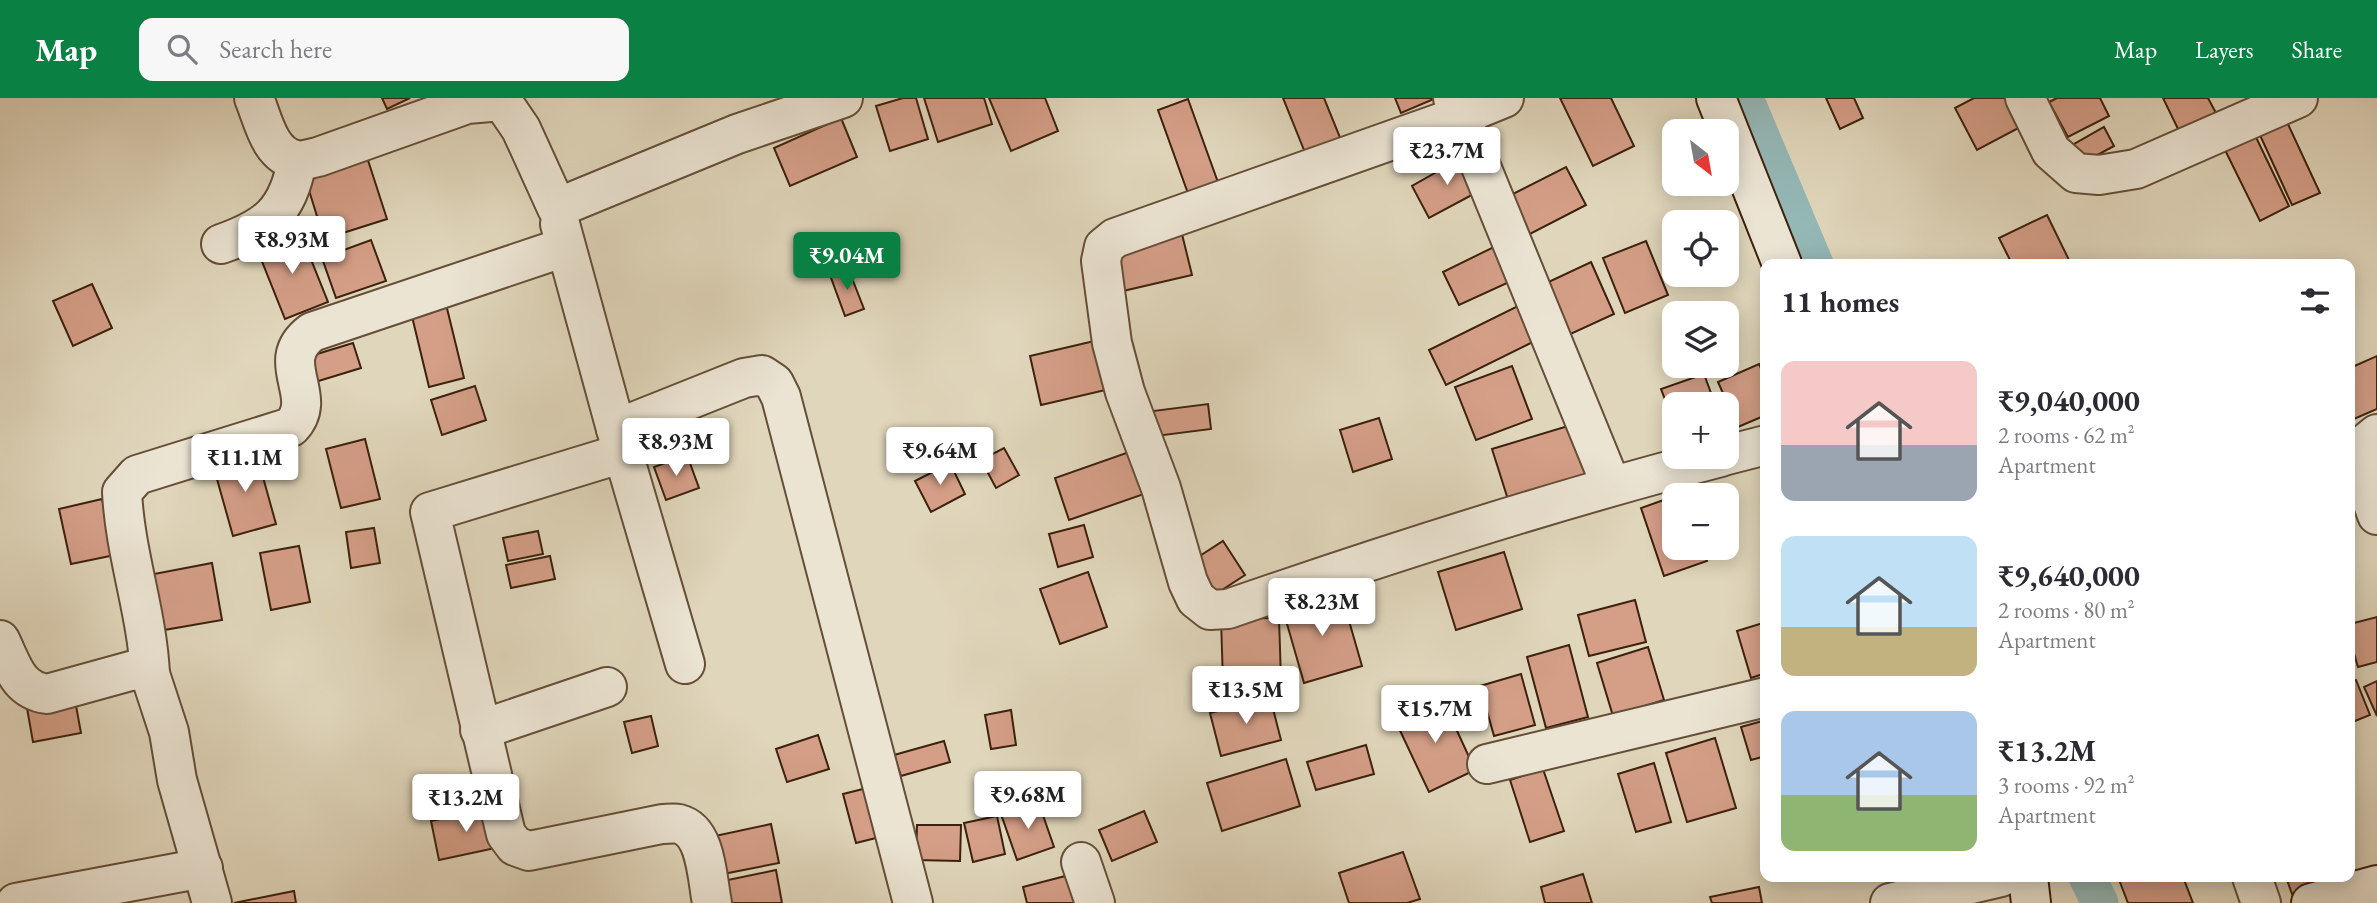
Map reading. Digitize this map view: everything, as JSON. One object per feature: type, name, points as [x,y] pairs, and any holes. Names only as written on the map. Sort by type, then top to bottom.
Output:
[{"type":"street","points":[[254,98],[271,141],[282,154],[297,161],[318,157],[467,104],[501,99],[521,128],[557,208],[565,247],[619,441],[685,664]]},
{"type":"street","points":[[557,208],[737,134],[843,98]]},
{"type":"street","points":[[1504,98],[1457,107],[1115,238],[1104,247],[1101,261],[1112,343],[1125,392],[1161,488],[1188,582],[1196,598],[1210,610],[1228,610],[1396,552],[1611,485],[1674,469]]},
{"type":"street","points":[[1716,98],[1780,259]]},
{"type":"street","points":[[2025,98],[2051,151],[2076,173],[2099,175],[2136,169],[2298,98]]},
{"type":"street","points":[[1457,107],[1611,485]]},
{"type":"street","points":[[221,244],[249,234],[279,212],[294,181],[297,161]]},
{"type":"street","points":[[16,903],[207,886],[177,780],[169,732],[150,674],[148,646],[123,515],[122,492],[137,475],[291,427],[301,417],[302,407],[294,355],[300,341],[312,332],[565,247]]},
{"type":"street","points":[[712,903],[700,845],[692,830],[678,824],[662,824],[529,851],[515,846],[506,834],[430,512],[619,441],[744,378],[762,375],[774,383],[781,397],[913,903]]},
{"type":"street","points":[[2377,434],[2360,448],[2360,467],[2377,515]]},
{"type":"street","points":[[1739,452],[1760,447]]},
{"type":"street","points":[[0,640],[20,682],[36,693],[47,694],[134,670],[150,674]]},
{"type":"street","points":[[480,730],[607,687]]},
{"type":"street","points":[[1487,764],[1760,698]]},
{"type":"street","points":[[1081,862],[1095,903]]},
{"type":"street","points":[[1890,903],[1980,882]]},
{"type":"street","points":[[2029,882],[2031,903]]},
{"type":"street","points":[[2254,882],[2261,903]]},
{"type":"street","points":[[2311,903],[2377,885]]},
{"type":"building","points":[[382,98],[410,98],[387,109]]},
{"type":"building","points":[[903,98],[916,98],[928,139],[890,151],[876,106]]},
{"type":"building","points":[[924,98],[984,98],[992,124],[938,142]]},
{"type":"building","points":[[989,98],[1045,98],[1058,131],[1011,151]]},
{"type":"building","points":[[1283,98],[1324,98],[1341,140],[1306,155]]},
{"type":"building","points":[[1395,98],[1436,98],[1401,113]]},
{"type":"building","points":[[1560,98],[1611,98],[1634,146],[1593,166]]},
{"type":"building","points":[[1826,98],[1854,98],[1863,118],[1840,129]]},
{"type":"building","points":[[1974,98],[2012,98],[2026,124],[1977,150],[1955,108]]},
{"type":"building","points":[[2057,98],[2100,98],[2109,116],[2068,137],[2049,102]]},
{"type":"building","points":[[2163,98],[2208,98],[2216,113],[2179,131]]},
{"type":"building","points":[[1188,99],[1220,188],[1190,199],[1158,110]]},
{"type":"building","points":[[841,118],[857,157],[790,186],[774,148]]},
{"type":"building","points":[[2286,120],[2320,193],[2292,205],[2259,133]]},
{"type":"building","points":[[2104,127],[2114,146],[2079,165],[2069,147]]},
{"type":"building","points":[[2253,131],[2289,206],[2260,221],[2223,146]]},
{"type":"building","points":[[366,154],[387,219],[324,239],[304,174]]},
{"type":"building","points":[[1465,156],[1483,189],[1429,218],[1412,186]]},
{"type":"building","points":[[1566,167],[1586,205],[1528,235],[1507,197]]},
{"type":"building","points":[[2047,215],[2069,259],[2010,259],[1999,238]]},
{"type":"building","points":[[1181,230],[1192,275],[1123,291],[1113,246]]},
{"type":"building","points":[[300,232],[328,302],[285,319],[257,249]]},
{"type":"building","points":[[371,240],[386,281],[336,298],[322,258]]},
{"type":"building","points":[[1646,241],[1662,280],[1662,287],[1665,287],[1668,295],[1625,313],[1603,258]]},
{"type":"building","points":[[1502,243],[1518,278],[1459,305],[1443,272]]},
{"type":"building","points":[[1591,262],[1614,314],[1564,337],[1540,286]]},
{"type":"building","points":[[848,268],[864,309],[845,316],[830,275]]},
{"type":"building","points":[[92,284],[112,328],[73,346],[53,301]]},
{"type":"building","points":[[444,296],[464,378],[429,387],[409,304]]},
{"type":"building","points":[[1524,303],[1541,338],[1446,385],[1429,350]]},
{"type":"building","points":[[1103,339],[1114,388],[1041,405],[1030,356]]},
{"type":"building","points":[[353,343],[361,368],[312,383],[304,358]]},
{"type":"building","points":[[2377,356],[2377,409],[2355,419],[2355,366]]},
{"type":"building","points":[[1759,364],[1760,418],[1739,427],[1739,392],[1722,392],[1718,382],[1727,378],[1739,378],[1739,373]]},
{"type":"building","points":[[1512,366],[1532,419],[1476,440],[1455,387]]},
{"type":"building","points":[[1693,378],[1705,378],[1711,392],[1662,392],[1661,389]]},
{"type":"building","points":[[475,386],[486,420],[442,435],[431,400]]},
{"type":"building","points":[[1208,404],[1211,429],[1156,436],[1153,411]]},
{"type":"building","points":[[1379,418],[1392,459],[1353,472],[1340,430]]},
{"type":"building","points":[[1578,423],[1596,482],[1511,509],[1492,449]]},
{"type":"building","points":[[365,439],[380,499],[341,508],[326,449]]},
{"type":"building","points":[[1004,448],[1019,475],[996,488],[981,460]]},
{"type":"building","points":[[1132,451],[1147,493],[1069,520],[1055,478]]},
{"type":"building","points":[[256,452],[276,524],[233,536],[213,465]]},
{"type":"building","points":[[687,455],[699,488],[666,500],[654,467]]},
{"type":"building","points":[[950,463],[965,494],[931,512],[915,481]]},
{"type":"building","points":[[102,499],[115,555],[71,564],[59,509]]},
{"type":"building","points":[[1662,501],[1662,560],[1707,561],[1664,576],[1641,508]]},
{"type":"building","points":[[1084,525],[1093,557],[1058,567],[1049,534]]},
{"type":"building","points":[[374,528],[380,563],[351,568],[346,532]]},
{"type":"building","points":[[538,531],[543,554],[508,561],[503,538]]},
{"type":"building","points":[[1223,541],[1245,575],[1211,597],[1189,563]]},
{"type":"building","points":[[299,546],[310,602],[271,610],[260,553]]},
{"type":"building","points":[[1504,552],[1522,609],[1456,630],[1438,572]]},
{"type":"building","points":[[550,556],[555,579],[511,588],[506,565]]},
{"type":"building","points":[[212,563],[222,620],[164,630],[154,574]]},
{"type":"building","points":[[1088,572],[1107,627],[1060,644],[1040,589]]},
{"type":"building","points":[[1341,593],[1362,666],[1304,683],[1283,610]]},
{"type":"building","points":[[1635,600],[1646,642],[1589,656],[1578,615]]},
{"type":"building","points":[[2377,617],[2377,662],[2358,667],[2355,657],[2355,623]]},
{"type":"building","points":[[1279,618],[1281,680],[1223,682],[1221,619]]},
{"type":"building","points":[[1760,624],[1760,675],[1751,678],[1737,631]]},
{"type":"building","points":[[1569,645],[1588,717],[1546,728],[1527,657]]},
{"type":"building","points":[[1648,647],[1664,700],[1613,716],[1597,663]]},
{"type":"building","points":[[1521,674],[1535,725],[1494,736],[1480,686]]},
{"type":"building","points":[[2355,680],[2370,715],[2355,721]]},
{"type":"building","points":[[2377,681],[2377,716],[2364,687]]},
{"type":"building","points":[[1270,697],[1281,740],[1221,756],[1210,713]]},
{"type":"building","points":[[1442,698],[1475,770],[1429,792],[1395,720]]},
{"type":"building","points":[[75,700],[81,733],[33,742],[27,708]]},
{"type":"building","points":[[1011,710],[1016,745],[991,749],[985,715]]},
{"type":"building","points":[[651,716],[658,746],[632,753],[624,722]]},
{"type":"building","points":[[1760,722],[1760,758],[1751,760],[1741,727]]},
{"type":"building","points":[[818,735],[829,769],[787,782],[776,749]]},
{"type":"building","points":[[1715,738],[1736,808],[1687,822],[1666,753]]},
{"type":"building","points":[[944,741],[950,762],[901,776],[894,755]]},
{"type":"building","points":[[1366,745],[1374,774],[1316,790],[1307,762]]},
{"type":"building","points":[[1286,759],[1300,806],[1222,831],[1207,783]]},
{"type":"building","points":[[1654,763],[1671,822],[1636,832],[1618,774]]},
{"type":"building","points":[[1543,769],[1564,831],[1530,842],[1510,780]]},
{"type":"building","points":[[479,773],[485,805],[421,818],[415,787]]},
{"type":"building","points":[[871,787],[884,836],[856,843],[843,794]]},
{"type":"building","points":[[1038,801],[1054,847],[1017,860],[1001,814]]},
{"type":"building","points":[[492,808],[500,847],[439,860],[431,821]]},
{"type":"building","points":[[1144,811],[1157,842],[1112,861],[1099,830]]},
{"type":"building","points":[[997,816],[1005,854],[973,862],[964,823]]},
{"type":"building","points":[[771,824],[779,863],[723,874],[715,836]]},
{"type":"building","points":[[917,825],[961,825],[960,861],[916,860]]},
{"type":"building","points":[[1403,852],[1420,899],[1407,903],[1349,903],[1339,873]]},
{"type":"building","points":[[776,870],[782,903],[728,903],[723,881]]},
{"type":"building","points":[[1073,874],[1081,903],[1027,903],[1023,887]]},
{"type":"building","points":[[1583,874],[1592,903],[1545,903],[1541,887]]},
{"type":"building","points":[[2120,882],[2185,882],[2193,903],[2128,903]]},
{"type":"building","points":[[2288,882],[2329,882],[2292,894]]},
{"type":"building","points":[[1759,887],[1762,903],[1712,903],[1710,897]]},
{"type":"building","points":[[294,891],[296,903],[234,903]]},
{"type":"waterway","points":[[1745,98],[1813,259]]},
{"type":"waterway","points":[[2090,882],[2100,903]]}]
